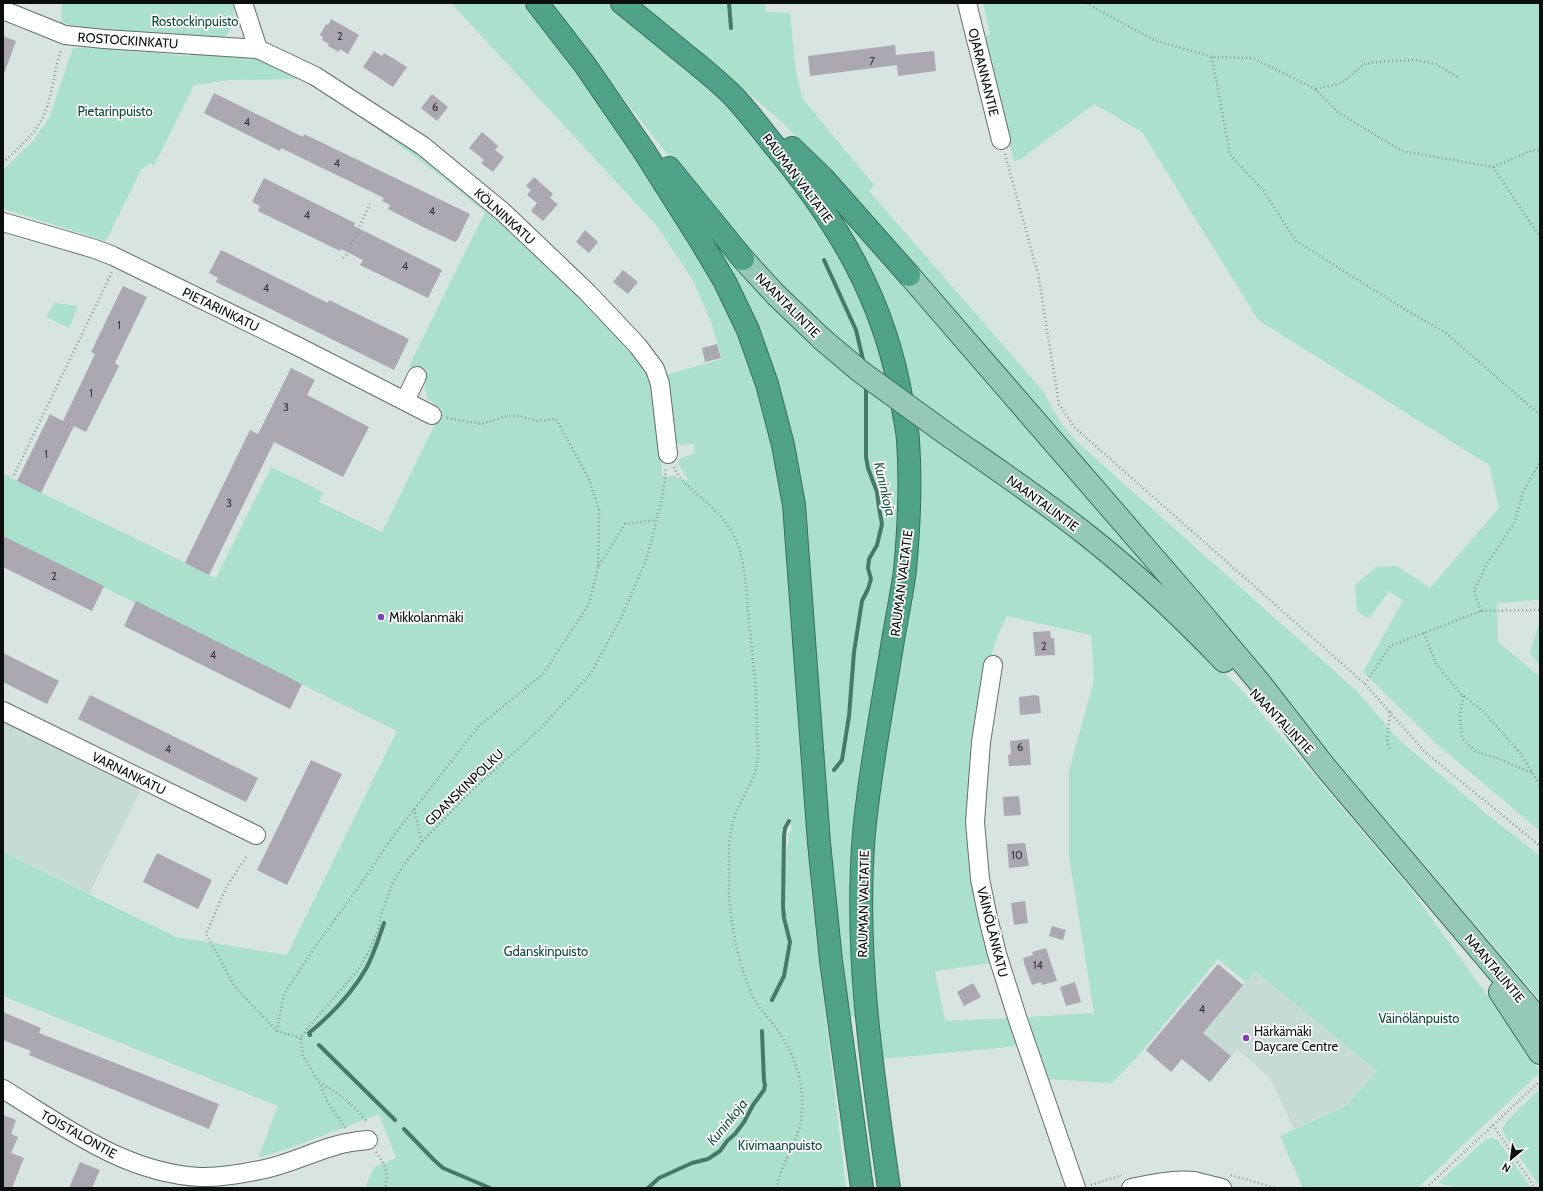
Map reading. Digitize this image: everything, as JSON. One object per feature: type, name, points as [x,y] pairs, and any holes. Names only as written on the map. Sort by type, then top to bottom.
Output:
[{"type":"highway","points":[[537,3],[585,65],[742,259]]},
{"type":"highway","name":"RAUMAN VALTATIE","points":[[622,3],[736,98],[813,193],[857,265],[874,303],[890,347],[899,382],[908,437],[908,525],[904,575],[870,780],[864,834],[861,885],[863,984],[874,1080],[890,1188]]},
{"type":"highway","points":[[585,65],[648,157],[725,282],[755,347],[768,384],[777,420],[794,505],[818,843],[831,961],[862,1188]]},
{"type":"highway","points":[[736,98],[782,138],[823,178],[910,275]]},
{"type":"main road","name":"NAANTALINTIE","points":[[742,259],[776,295],[822,339],[862,372],[1070,522],[1138,578],[1208,644],[1326,768]]},
{"type":"main road","name":"NAANTALINTIE","points":[[910,275],[1192,602],[1260,683],[1326,768],[1540,1021]]},
{"type":"main road","points":[[1440,904],[1540,1053]]},
{"type":"street","points":[[243,3],[258,49]]},
{"type":"street","name":"OJARANNANTIE","points":[[967,3],[1001,140]]},
{"type":"street","name":"ROSTOCKINKATU","points":[[3,10],[65,35],[258,49]]},
{"type":"street","name":"KÖLNINKATU","points":[[258,49],[316,76],[423,146],[503,212],[587,292],[638,346],[655,369],[660,384],[668,454]]},
{"type":"street","name":"PIETARINKATU","points":[[3,222],[95,249],[113,256],[432,415]]},
{"type":"street","points":[[405,401],[417,376]]},
{"type":"street","name":"VÄINÖLÄNKATU","points":[[992,666],[981,742],[975,822],[980,879],[997,954],[1018,1020],[1076,1188]]},
{"type":"street","name":"VARNANKATU","points":[[3,711],[256,835]]},
{"type":"street","name":"TOISTALONTIE","points":[[3,1089],[95,1145],[147,1168],[173,1174],[201,1177],[238,1174],[270,1168],[338,1145],[368,1140]]},
{"type":"street","points":[[1131,1188],[1162,1182],[1179,1181],[1195,1182],[1222,1188]]},
{"type":"path","points":[[1086,3],[1154,40],[1212,57],[1253,58],[1315,89],[1339,113],[1402,151],[1492,167],[1533,150],[1540,151]]},
{"type":"path","points":[[3,163],[36,129],[42,120],[65,35]]},
{"type":"path","points":[[1212,57],[1230,155],[1263,190],[1296,241],[1411,313],[1446,333],[1540,415]]},
{"type":"path","points":[[1315,89],[1342,83],[1364,64],[1388,61],[1414,60],[1436,64],[1459,78]]},
{"type":"path","points":[[1001,140],[1038,274],[1059,404],[1074,427],[1365,684],[1425,752],[1540,846]]},
{"type":"path","points":[[1492,167],[1540,237]]},
{"type":"path","points":[[343,258],[346,255],[370,204]]},
{"type":"path","points":[[14,475],[114,269]]},
{"type":"path","points":[[277,1031],[284,994],[391,839],[478,727],[543,674],[589,604],[598,567],[599,510],[590,479],[556,419],[537,421],[520,416],[507,416],[482,424],[432,415]]},
{"type":"path","points":[[668,454],[676,473],[690,488],[707,502],[727,524],[740,550],[746,587],[757,699],[758,753],[754,775],[733,820],[729,844],[730,905],[736,946],[750,990],[759,1006],[790,1049],[797,1064],[802,1111],[800,1126],[797,1138],[779,1177],[777,1188]]},
{"type":"path","name":"GDANSKINPOLKU","points":[[301,1038],[358,970],[369,951],[378,930],[381,915],[393,882],[403,866],[422,842],[468,794],[540,729],[591,673],[623,614],[648,558],[662,494],[668,454]]},
{"type":"path","points":[[1481,611],[1474,590],[1488,562],[1515,522],[1523,492],[1540,462]]},
{"type":"path","points":[[598,567],[626,524],[657,520]]},
{"type":"path","points":[[1365,684],[1390,646],[1481,611],[1540,610]]},
{"type":"path","points":[[1424,633],[1436,664],[1463,695],[1484,712],[1520,753],[1540,784]]},
{"type":"path","points":[[1463,695],[1460,717],[1462,738],[1476,752],[1499,759],[1533,773]]},
{"type":"path","points":[[1390,712],[1387,741],[1390,750]]},
{"type":"path","points":[[414,808],[422,842]]},
{"type":"path","points":[[246,857],[226,888],[206,934],[235,988],[277,1031],[301,1038],[304,1056],[319,1082],[326,1099],[346,1130]]},
{"type":"path","points":[[1426,1188],[1540,1081]]},
{"type":"path","points":[[319,1082],[333,1090],[355,1107],[367,1122]]},
{"type":"path","points":[[1493,1125],[1535,1188]]},
{"type":"path","points":[[383,1161],[388,1180],[386,1188]]},
{"type":"shaded area","points":[[3,721],[141,789],[89,894],[3,852]]},
{"type":"shaded area","name":"Härkämäki Daycare Centre","points":[[1218,964],[1243,985],[1255,971],[1377,1071],[1346,1106],[1294,1129],[1272,1082],[1264,1072],[1237,1049],[1210,1082],[1182,1059],[1171,1072],[1146,1051]]},
{"type":"green space","name":"Rostockinpuisto","points":[[62,3],[233,3],[235,22],[226,36],[211,40],[82,29],[61,22]]},
{"type":"green space","name":"Gdanskinpuisto","points":[[451,3],[524,3],[568,60],[655,188],[689,243],[722,301],[756,379],[770,431],[783,497],[812,903],[846,1188],[365,1188],[374,1167],[396,1158],[379,1114],[290,1148],[258,1158],[278,1106],[3,996],[3,852],[176,937],[287,955],[397,731],[3,538],[3,474],[216,578],[271,467],[323,492],[319,502],[382,532],[442,410],[427,398],[424,382],[425,374],[409,366],[485,212],[441,176],[395,142],[349,109],[300,79],[230,80],[194,85],[154,166],[151,163],[141,170],[106,241],[3,209],[3,170],[33,141],[49,118],[73,48],[98,47],[188,56],[194,53],[226,55],[275,62],[399,137],[474,195],[647,362],[659,419],[662,476],[675,476],[677,478],[688,480],[678,463],[679,459],[695,453],[694,444],[680,445],[671,439],[662,376],[722,359],[711,322],[693,280],[657,226]],"holes":[[[790,817],[792,829],[788,834],[789,838],[786,852],[788,873],[782,830],[784,824]]]},
{"type":"green space","points":[[549,3],[609,3],[706,83],[757,134],[845,257],[894,386],[796,304],[717,218]]},
{"type":"green space","points":[[640,3],[765,3],[766,12],[790,13],[796,73],[803,99],[874,185],[869,191],[1043,391],[1060,422],[1075,440],[1358,692],[1397,738],[1489,816],[1540,856],[1540,1000],[1056,429],[859,201],[782,122],[676,31]]},
{"type":"green space","points":[[983,3],[1540,3],[1540,600],[1497,603],[1498,642],[1540,677],[1540,831],[1439,746],[1363,672],[1403,601],[1389,591],[1369,619],[1357,611],[1355,585],[1376,567],[1397,566],[1430,588],[1499,508],[1489,465],[1258,320],[1142,132],[1094,104],[1021,159],[1014,161],[982,39],[990,34]]},
{"type":"green space","points":[[818,183],[1183,606],[912,399]]},
{"type":"green space","points":[[710,233],[891,404],[900,437],[900,525],[881,652],[854,897],[852,962],[855,1017],[847,1018],[828,854],[805,515],[708,236]]},
{"type":"green space","points":[[55,303],[78,306],[69,328],[46,317]]},
{"type":"green space","name":"Väinölänpuisto","points":[[915,426],[948,445],[1081,543],[1177,626],[1240,688],[1409,887],[1510,1027],[1540,1072],[1418,1188],[1303,1188],[1280,1136],[1346,1106],[1377,1071],[1255,971],[1246,982],[1218,959],[1139,1055],[1112,1083],[1043,1079],[1028,1017],[1094,1013],[1069,856],[1069,771],[1094,680],[1091,635],[1007,616],[998,635],[992,653],[973,783],[991,963],[935,971],[945,1021],[1010,1018],[1019,1046],[882,1059],[871,917],[871,845]]},
{"type":"green space","points":[[1538,626],[1540,626],[1540,666],[1530,653]]},
{"type":"green space","points":[[1540,1089],[1540,1187],[1505,1136],[1502,1129],[1507,1121]]},
{"type":"green space","points":[[1492,1138],[1498,1140],[1531,1188],[1458,1188],[1438,1183],[1486,1139]]},
{"type":"building","points":[[331,19],[359,35],[348,54],[340,49],[339,52],[328,46],[329,44],[322,40],[323,37],[320,35],[326,24],[328,25]]},
{"type":"building","points":[[3,36],[16,41],[4,74],[3,74]]},
{"type":"building","points":[[895,45],[896,55],[934,51],[936,71],[898,76],[897,65],[810,76],[808,56]]},
{"type":"building","points":[[374,51],[382,56],[384,53],[407,67],[393,87],[363,67]]},
{"type":"building","points":[[214,93],[303,137],[304,134],[470,214],[458,239],[455,242],[425,228],[388,209],[390,205],[382,201],[384,198],[281,148],[280,151],[204,113]]},
{"type":"building","points":[[432,94],[448,107],[437,121],[421,108]]},
{"type":"building","points":[[482,132],[498,146],[495,150],[504,157],[493,172],[481,163],[484,160],[469,148]]},
{"type":"building","points":[[534,177],[553,194],[550,198],[558,204],[543,221],[531,211],[537,203],[527,195],[531,190],[526,186]]},
{"type":"building","points":[[264,178],[355,223],[354,226],[442,270],[428,298],[360,265],[363,260],[341,249],[340,251],[258,211],[260,206],[252,202]]},
{"type":"building","points":[[585,230],[598,242],[589,253],[576,242]]},
{"type":"building","points":[[221,250],[328,303],[329,300],[409,339],[394,370],[216,282],[218,278],[209,273]]},
{"type":"building","points":[[623,270],[638,282],[628,294],[613,282]]},
{"type":"building","points":[[123,286],[147,297],[115,363],[119,366],[86,432],[74,426],[41,493],[17,481],[50,414],[63,421],[95,354],[91,352]]},
{"type":"building","points":[[717,344],[721,358],[705,362],[702,348]]},
{"type":"building","points":[[291,368],[315,380],[307,395],[369,427],[343,477],[274,442],[209,575],[185,563],[250,430],[258,434]]},
{"type":"building","points":[[3,536],[104,586],[92,611],[3,567]]},
{"type":"building","points":[[136,601],[302,684],[290,709],[124,626]]},
{"type":"building","points":[[1050,631],[1051,638],[1054,638],[1055,655],[1035,656],[1033,632]]},
{"type":"building","points":[[3,653],[59,681],[47,704],[3,682]]},
{"type":"building","points":[[90,695],[258,778],[246,802],[78,719]]},
{"type":"building","points":[[1039,696],[1041,713],[1020,715],[1019,697]]},
{"type":"building","points":[[1029,739],[1031,765],[1009,766],[1008,755],[1011,754],[1010,741]]},
{"type":"building","points":[[311,760],[342,774],[287,885],[257,870]]},
{"type":"building","points":[[1019,796],[1021,815],[1004,816],[1003,797]]},
{"type":"building","points":[[1025,843],[1029,866],[1009,868],[1007,844]]},
{"type":"building","points":[[157,853],[212,880],[198,909],[143,882]]},
{"type":"building","points":[[1025,901],[1028,923],[1014,925],[1011,903]]},
{"type":"building","points":[[1052,926],[1066,930],[1063,940],[1049,936]]},
{"type":"building","points":[[1046,948],[1057,981],[1042,985],[1041,982],[1032,985],[1023,958],[1033,955],[1032,952]]},
{"type":"building","points":[[1218,964],[1243,985],[1203,1033],[1231,1056],[1210,1082],[1182,1059],[1171,1072],[1146,1050]]},
{"type":"building","points":[[1075,982],[1081,1002],[1066,1006],[1060,987]]},
{"type":"building","points":[[973,983],[981,997],[964,1006],[957,992]]},
{"type":"building","points":[[3,1012],[41,1028],[39,1033],[219,1104],[209,1129],[29,1055],[31,1051],[3,1040]]},
{"type":"building","points":[[3,1115],[16,1120],[11,1134],[18,1137],[11,1153],[24,1158],[12,1188],[3,1188]]},
{"type":"building","points":[[80,1162],[100,1170],[92,1188],[69,1188]]},
{"type":"waterway","name":"Kuninkoja","points":[[729,3],[731,28]]},
{"type":"waterway","name":"Kuninkoja","points":[[824,260],[856,330],[864,364]]},
{"type":"waterway","name":"Kuninkoja","points":[[834,770],[842,760],[849,716],[854,652],[862,601],[871,579],[868,568],[869,559],[877,545],[882,524],[877,492],[868,468],[866,457],[866,384]]},
{"type":"waterway","name":"Kuninkoja","points":[[772,1000],[784,976],[790,942],[784,918],[783,906],[784,836],[785,828],[789,821]]},
{"type":"waterway","points":[[310,1035],[309,1033],[341,1003],[367,967],[384,923]]},
{"type":"waterway","name":"Kuninkoja","points":[[648,1188],[659,1178],[692,1163],[708,1159],[720,1151],[744,1122],[753,1105],[764,1090],[765,1085],[762,1031]]},
{"type":"waterway","points":[[319,1045],[395,1120]]},
{"type":"waterway","points":[[404,1129],[443,1168],[490,1188]]},
{"type":"place","name":"Mikkolanmäki","points":[[381,617]]},
{"type":"place","name":"Härkämäki Daycare Centre","points":[[1246,1038]]},
{"type":"park label","name":"Pietarinpuisto","points":[[115,111]]},
{"type":"park label","name":"Kivimaanpuisto","points":[[780,1145]]}]
